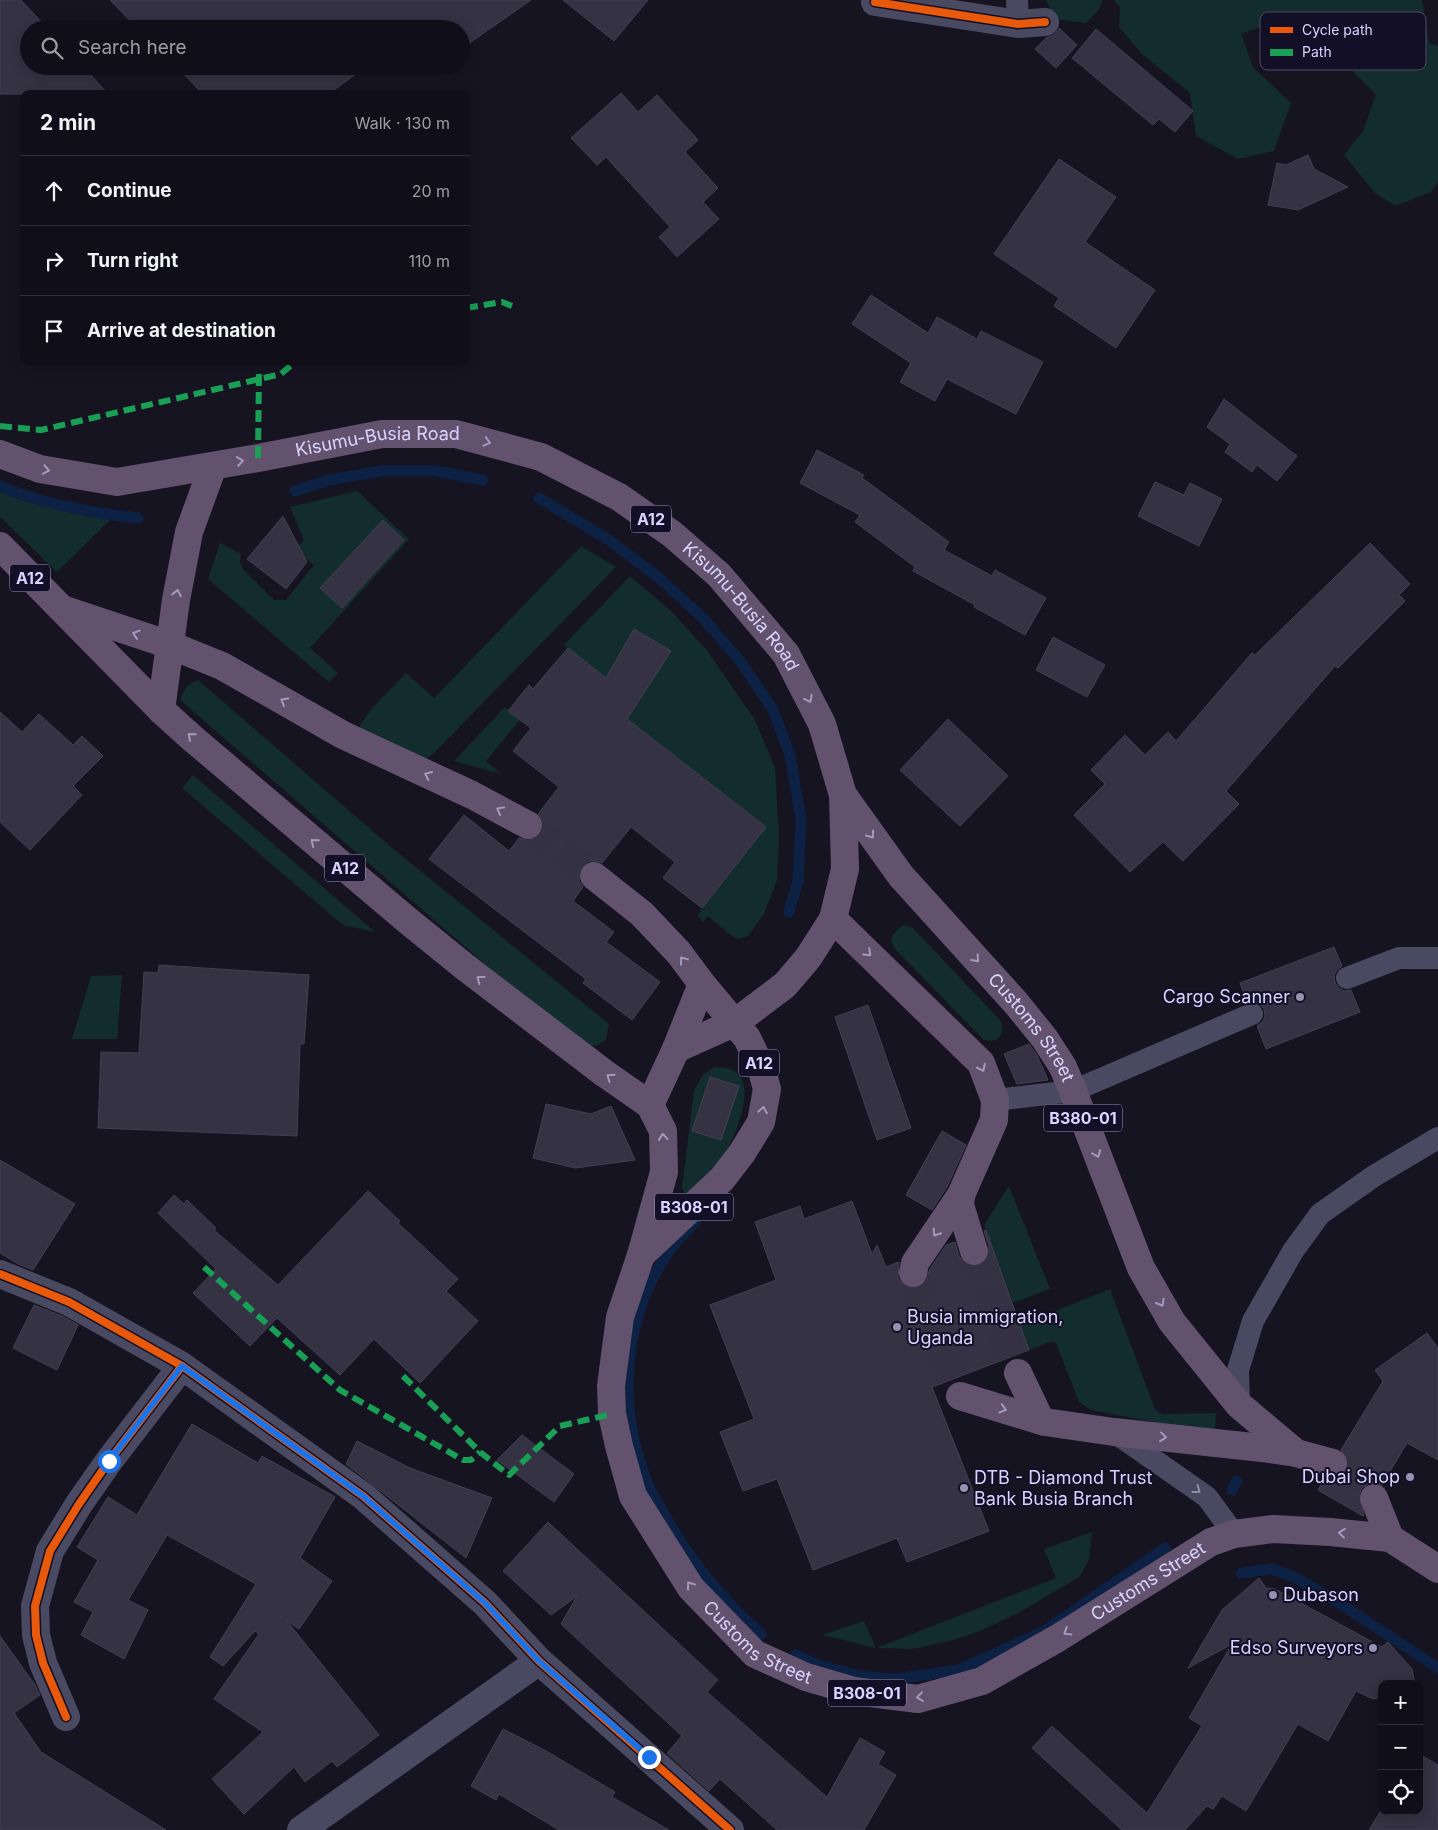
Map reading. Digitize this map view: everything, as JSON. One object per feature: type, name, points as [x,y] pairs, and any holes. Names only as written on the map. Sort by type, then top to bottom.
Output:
[{"type":"highway","name":"Kisumu-Busia Road","points":[[0,454],[40,469],[117,482],[382,434],[456,434],[541,457],[619,497],[672,534],[719,575],[786,654],[822,724],[843,795],[845,869],[833,919],[808,958],[785,985],[736,1022],[676,1049]]},
{"type":"highway","points":[[161,710],[176,600],[189,532],[213,466]]},
{"type":"highway","name":"A12","points":[[0,546],[161,710],[307,836],[458,961],[604,1073],[650,1105],[663,1131],[664,1172]]},
{"type":"highway","name":"A12","points":[[61,609],[170,645],[222,666],[343,735],[472,795],[528,825]]},
{"type":"highway","name":"Customs Street","points":[[843,795],[901,876],[1016,1003],[1045,1039],[1063,1067],[1141,1268],[1172,1322],[1239,1405],[1296,1453]]},
{"type":"highway","name":"A12","points":[[594,876],[642,914],[679,953],[747,1038],[758,1060],[767,1089],[761,1122],[742,1153]]},
{"type":"highway","points":[[833,919],[981,1063],[995,1100],[994,1120],[961,1195],[915,1263],[913,1272]]},
{"type":"highway","points":[[650,1105],[676,1049],[702,984]]},
{"type":"highway","name":"Customs Street","points":[[641,1255],[722,1179],[742,1153]]},
{"type":"highway","name":"Customs Street","points":[[664,1172],[641,1255],[620,1317],[611,1386],[612,1414],[633,1496],[691,1588],[755,1654],[806,1677],[854,1691],[918,1700],[982,1681],[1058,1638],[1211,1542],[1234,1534],[1273,1529],[1390,1538],[1438,1569]]},
{"type":"highway","points":[[961,1195],[960,1205],[974,1252]]},
{"type":"highway","points":[[1018,1373],[1042,1421]]},
{"type":"highway","name":"Customs Street","points":[[960,1396],[1042,1421],[1114,1432],[1262,1448],[1296,1453],[1333,1463]]},
{"type":"highway","points":[[1374,1498],[1390,1538]]},
{"type":"street","points":[[875,2],[1018,12],[1045,22]]},
{"type":"street","points":[[0,1274],[69,1302],[140,1340],[182,1366],[363,1496],[485,1603],[539,1661],[730,1830]]},
{"type":"street","points":[[66,1717],[43,1663],[36,1635],[35,1606],[50,1551],[109,1461],[182,1366]]},
{"type":"street","points":[[301,1830],[539,1661]]},
{"type":"lane","points":[[1347,978],[1399,958],[1438,958]]},
{"type":"lane","points":[[995,1100],[1073,1091],[1252,1014]]},
{"type":"lane","points":[[1239,1405],[1238,1370],[1254,1320],[1293,1251],[1320,1214],[1374,1176],[1438,1138]]},
{"type":"lane","name":"Customs Street","points":[[1114,1432],[1207,1497],[1234,1534]]},
{"type":"green space","points":[[1046,0],[1103,0],[1098,11],[1086,23],[1055,19]]},
{"type":"green space","points":[[1114,0],[1422,0],[1424,12],[1260,12],[1260,27],[1241,34],[1253,67],[1291,103],[1274,151],[1238,159],[1196,136],[1190,93],[1142,54],[1119,27],[1120,7]]},
{"type":"green space","points":[[1426,25],[1429,43],[1438,46],[1438,182],[1431,192],[1395,206],[1375,193],[1344,155],[1363,131],[1376,95],[1352,70],[1426,70]]},
{"type":"green space","points":[[0,491],[21,500],[111,519],[57,572],[0,517]]},
{"type":"green space","points":[[357,491],[409,539],[310,648],[338,673],[329,682],[208,579],[220,543],[241,554],[240,562],[243,569],[274,600],[286,600],[314,565],[295,550],[304,540],[290,507]]},
{"type":"green space","points":[[581,546],[616,567],[435,752],[426,759],[361,731],[360,725],[373,707],[406,673],[434,698]]},
{"type":"green space","points":[[630,576],[671,611],[706,649],[755,720],[775,768],[779,837],[777,880],[764,914],[748,936],[738,939],[708,916],[703,922],[698,916],[702,908],[766,827],[598,697],[586,662],[564,645]]},
{"type":"green space","points":[[198,680],[391,847],[609,1024],[606,1040],[596,1046],[584,1045],[500,977],[180,700],[186,687]]},
{"type":"green space","points":[[505,707],[520,720],[486,761],[501,774],[454,761]]},
{"type":"green space","points":[[193,775],[375,932],[343,925],[182,788]]},
{"type":"green space","points":[[905,925],[913,928],[1000,1020],[1002,1033],[997,1039],[984,1040],[895,949],[891,940],[892,937],[898,929]]},
{"type":"green space","points":[[122,975],[117,1039],[72,1039],[91,976]]},
{"type":"green space","points":[[714,1067],[728,1068],[736,1072],[742,1081],[744,1093],[743,1108],[733,1138],[719,1165],[711,1177],[691,1196],[685,1193],[682,1188],[694,1090],[703,1075]]},
{"type":"green space","points":[[1009,1186],[1050,1289],[1013,1303],[984,1225]]},
{"type":"green space","points":[[1110,1289],[1155,1409],[1164,1414],[1216,1413],[1215,1434],[1091,1410],[1079,1402],[1056,1343],[1050,1342],[1029,1350],[1020,1325]]},
{"type":"green space","points":[[1092,1532],[1089,1560],[1079,1577],[1020,1612],[980,1631],[953,1640],[913,1649],[876,1648],[1056,1578],[1044,1549]]},
{"type":"green space","points":[[864,1621],[876,1648],[822,1635]]},
{"type":"building","points":[[0,0],[21,0],[40,20],[20,20],[20,75],[91,75],[104,90],[20,90],[20,94],[0,94]]},
{"type":"building","points":[[110,0],[531,0],[470,43],[470,20],[129,20]]},
{"type":"building","points":[[563,0],[648,0],[614,41]]},
{"type":"building","points":[[1059,28],[1077,45],[1056,68],[1035,49],[1046,38],[1054,35]]},
{"type":"building","points":[[1096,29],[1193,111],[1175,132],[1159,119],[1153,125],[1072,58]]},
{"type":"building","points":[[185,75],[354,75],[334,90],[199,90]]},
{"type":"building","points":[[621,93],[638,112],[657,95],[698,140],[685,152],[718,188],[703,202],[719,219],[677,257],[659,237],[670,227],[606,157],[597,165],[571,138]]},
{"type":"building","points":[[1308,155],[1314,169],[1348,187],[1298,210],[1268,205],[1277,163],[1286,165]]},
{"type":"building","points":[[1059,159],[1116,197],[1085,242],[1155,290],[1116,348],[1054,306],[1059,298],[994,254]]},
{"type":"building","points":[[871,295],[928,333],[937,317],[977,339],[981,331],[1043,362],[1016,414],[947,379],[935,401],[900,382],[911,363],[852,324]]},
{"type":"building","points":[[1224,399],[1297,456],[1277,481],[1257,465],[1252,472],[1225,452],[1230,444],[1207,427]]},
{"type":"building","points":[[817,450],[864,475],[862,478],[949,542],[944,550],[992,576],[995,570],[1046,598],[1025,635],[913,571],[915,567],[855,522],[860,515],[800,483]]},
{"type":"building","points":[[1155,482],[1184,495],[1190,483],[1222,499],[1199,546],[1138,516]]},
{"type":"building","points":[[283,516],[307,562],[286,589],[247,559]]},
{"type":"building","points":[[383,520],[404,540],[342,608],[320,588]]},
{"type":"building","points":[[1370,543],[1410,584],[1399,595],[1405,601],[1338,668],[1335,666],[1226,791],[1239,804],[1183,861],[1163,842],[1130,872],[1074,815],[1105,784],[1091,770],[1125,735],[1145,755],[1168,732],[1176,741],[1252,653],[1255,655]]},
{"type":"building","points":[[634,629],[671,651],[627,719],[766,827],[702,908],[663,878],[675,862],[631,827],[602,863],[589,861],[582,867],[579,881],[583,887],[573,901],[614,932],[606,942],[660,982],[632,1020],[583,983],[586,979],[429,859],[464,815],[509,851],[519,838],[529,841],[541,833],[544,824],[538,814],[559,787],[513,751],[531,728],[508,711],[529,685],[533,689],[568,648],[606,678]]},
{"type":"building","points":[[1053,637],[1105,665],[1087,697],[1036,670]]},
{"type":"building","points":[[0,712],[22,732],[39,714],[73,745],[82,736],[103,756],[73,786],[82,795],[30,850],[0,822]]},
{"type":"building","points":[[948,719],[1008,776],[960,826],[900,770]]},
{"type":"building","name":"Cargo Scanner","points":[[1334,947],[1342,966],[1334,975],[1335,983],[1344,991],[1351,990],[1360,1012],[1266,1049],[1257,1026],[1263,1021],[1265,1016],[1264,1009],[1259,1003],[1247,1002],[1240,983]]},
{"type":"building","points":[[159,965],[309,975],[304,1044],[300,1044],[297,1136],[98,1128],[101,1052],[139,1053],[144,972],[158,973]]},
{"type":"building","points":[[868,1005],[911,1128],[877,1140],[835,1017]]},
{"type":"building","points":[[1029,1044],[1037,1055],[1048,1080],[1017,1084],[1004,1054]]},
{"type":"building","points":[[710,1077],[739,1086],[721,1140],[692,1131]]},
{"type":"building","points":[[546,1104],[591,1114],[611,1106],[635,1160],[575,1168],[533,1158]]},
{"type":"building","points":[[942,1131],[966,1145],[947,1187],[932,1210],[906,1195]]},
{"type":"building","points":[[0,1160],[75,1204],[33,1270],[18,1264],[0,1253]]},
{"type":"building","points":[[368,1191],[400,1221],[398,1223],[458,1279],[446,1291],[478,1321],[420,1383],[374,1339],[340,1375],[277,1318],[250,1346],[193,1293],[216,1269],[158,1213],[174,1195],[184,1204],[187,1200],[216,1228],[214,1230],[278,1285]]},
{"type":"building","points":[[852,1201],[872,1254],[877,1245],[886,1267],[899,1262],[898,1278],[903,1285],[909,1288],[918,1288],[924,1284],[930,1269],[946,1245],[955,1242],[959,1256],[964,1263],[970,1266],[978,1266],[985,1262],[989,1254],[989,1246],[984,1231],[986,1230],[1029,1350],[932,1387],[989,1531],[907,1562],[897,1538],[813,1570],[777,1479],[743,1491],[720,1432],[754,1419],[710,1305],[776,1280],[755,1222],[800,1206],[804,1219]]},
{"type":"building","points":[[34,1305],[62,1316],[78,1325],[57,1370],[13,1348]]},
{"type":"building","points":[[1427,1333],[1438,1348],[1438,1460],[1407,1443],[1382,1485],[1369,1483],[1361,1489],[1359,1496],[1363,1516],[1318,1490],[1325,1477],[1337,1478],[1344,1474],[1348,1468],[1348,1459],[1341,1450],[1383,1381],[1375,1370]]},
{"type":"building","points":[[192,1424],[258,1463],[262,1456],[335,1497],[300,1558],[332,1581],[299,1629],[286,1620],[379,1735],[337,1767],[332,1761],[305,1782],[294,1767],[244,1814],[212,1779],[263,1732],[214,1699],[259,1634],[255,1631],[223,1666],[210,1657],[256,1584],[167,1535],[128,1600],[148,1610],[124,1659],[81,1635],[93,1612],[74,1602],[98,1560],[77,1547],[108,1497],[137,1515]]},
{"type":"building","points":[[522,1435],[574,1474],[554,1502],[497,1460]]},
{"type":"building","points":[[357,1441],[410,1468],[492,1498],[466,1558],[346,1464]]},
{"type":"building","points":[[548,1522],[718,1680],[707,1692],[827,1797],[860,1738],[885,1752],[878,1764],[896,1775],[864,1830],[777,1830],[720,1779],[709,1791],[667,1753],[682,1736],[561,1624],[577,1596],[551,1615],[503,1571]]},
{"type":"building","points":[[1259,1578],[1266,1588],[1275,1589],[1382,1647],[1388,1642],[1412,1669],[1414,1680],[1378,1680],[1378,1698],[1373,1699],[1356,1691],[1328,1741],[1298,1724],[1246,1811],[1222,1796],[1213,1809],[1207,1806],[1185,1830],[1122,1830],[1032,1748],[1052,1726],[1147,1813],[1202,1726],[1189,1718],[1232,1644],[1188,1668],[1222,1610]]},
{"type":"building","points":[[0,1636],[40,1695],[14,1713],[41,1752],[166,1830],[0,1830]]},
{"type":"building","points":[[503,1729],[548,1752],[615,1792],[612,1797],[669,1830],[559,1830],[499,1794],[496,1800],[471,1786]]},
{"type":"building","points":[[1423,1756],[1438,1765],[1438,1830],[1369,1830],[1378,1815],[1423,1815]]},
{"type":"waterway","points":[[295,491],[329,480],[382,471],[436,471],[483,480]]},
{"type":"waterway","points":[[0,486],[32,497],[68,506],[138,518]]},
{"type":"waterway","points":[[539,498],[609,540],[658,577],[703,618],[741,662],[773,710],[790,755],[801,819],[798,881],[789,912]]},
{"type":"waterway","points":[[696,1221],[673,1246],[656,1273],[643,1302],[634,1332],[629,1363],[628,1394],[632,1426],[638,1457],[649,1487],[674,1531],[707,1578],[761,1634]]},
{"type":"waterway","points":[[1232,1490],[1237,1481]]},
{"type":"waterway","points":[[796,1655],[818,1665],[860,1676],[896,1679],[958,1670],[1043,1632],[1165,1548]]},
{"type":"waterway","points":[[1241,1573],[1272,1569],[1296,1578],[1336,1601],[1438,1668]]},
{"type":"tunnel","points":[[528,825],[594,876]]},
{"type":"tunnel","points":[[974,1251],[1018,1373]]},
{"type":"tunnel","points":[[913,1273],[960,1396]]},
{"type":"tunnel","points":[[1333,1463],[1374,1498]]},
{"type":"marked path","points":[[470,307],[502,302],[512,306]]},
{"type":"marked path","points":[[0,426],[41,430],[281,374],[291,365]]},
{"type":"marked path","points":[[258,458],[259,368]]},
{"type":"marked path","points":[[204,1267],[340,1390],[463,1460],[471,1460],[480,1452]]},
{"type":"marked path","points":[[403,1376],[480,1452],[509,1475],[560,1426],[612,1414]]},
{"type":"cycle path","points":[[875,2],[1018,24],[1045,22]]},
{"type":"cycle path","points":[[0,1274],[69,1302],[182,1366],[363,1496],[485,1603],[539,1661],[730,1830]]},
{"type":"cycle path","points":[[66,1717],[43,1663],[36,1635],[35,1606],[50,1551],[79,1504],[109,1461],[182,1366]]},
{"type":"place","name":"Cargo Scanner","points":[[1300,997]]},
{"type":"place","name":"Busia immigration, Uganda","points":[[897,1327]]},
{"type":"place","name":"Dubai Shop","points":[[1410,1477]]},
{"type":"place","name":"DTB - Diamond Trust Bank Busia Branch","points":[[964,1488]]},
{"type":"place","name":"Dubason","points":[[1273,1595]]},
{"type":"place","name":"Edso Surveyors","points":[[1373,1648]]},
{"type":"route","points":[[109,1461],[182,1366],[290,1441],[363,1496],[485,1603],[539,1661],[649,1757]]}]
